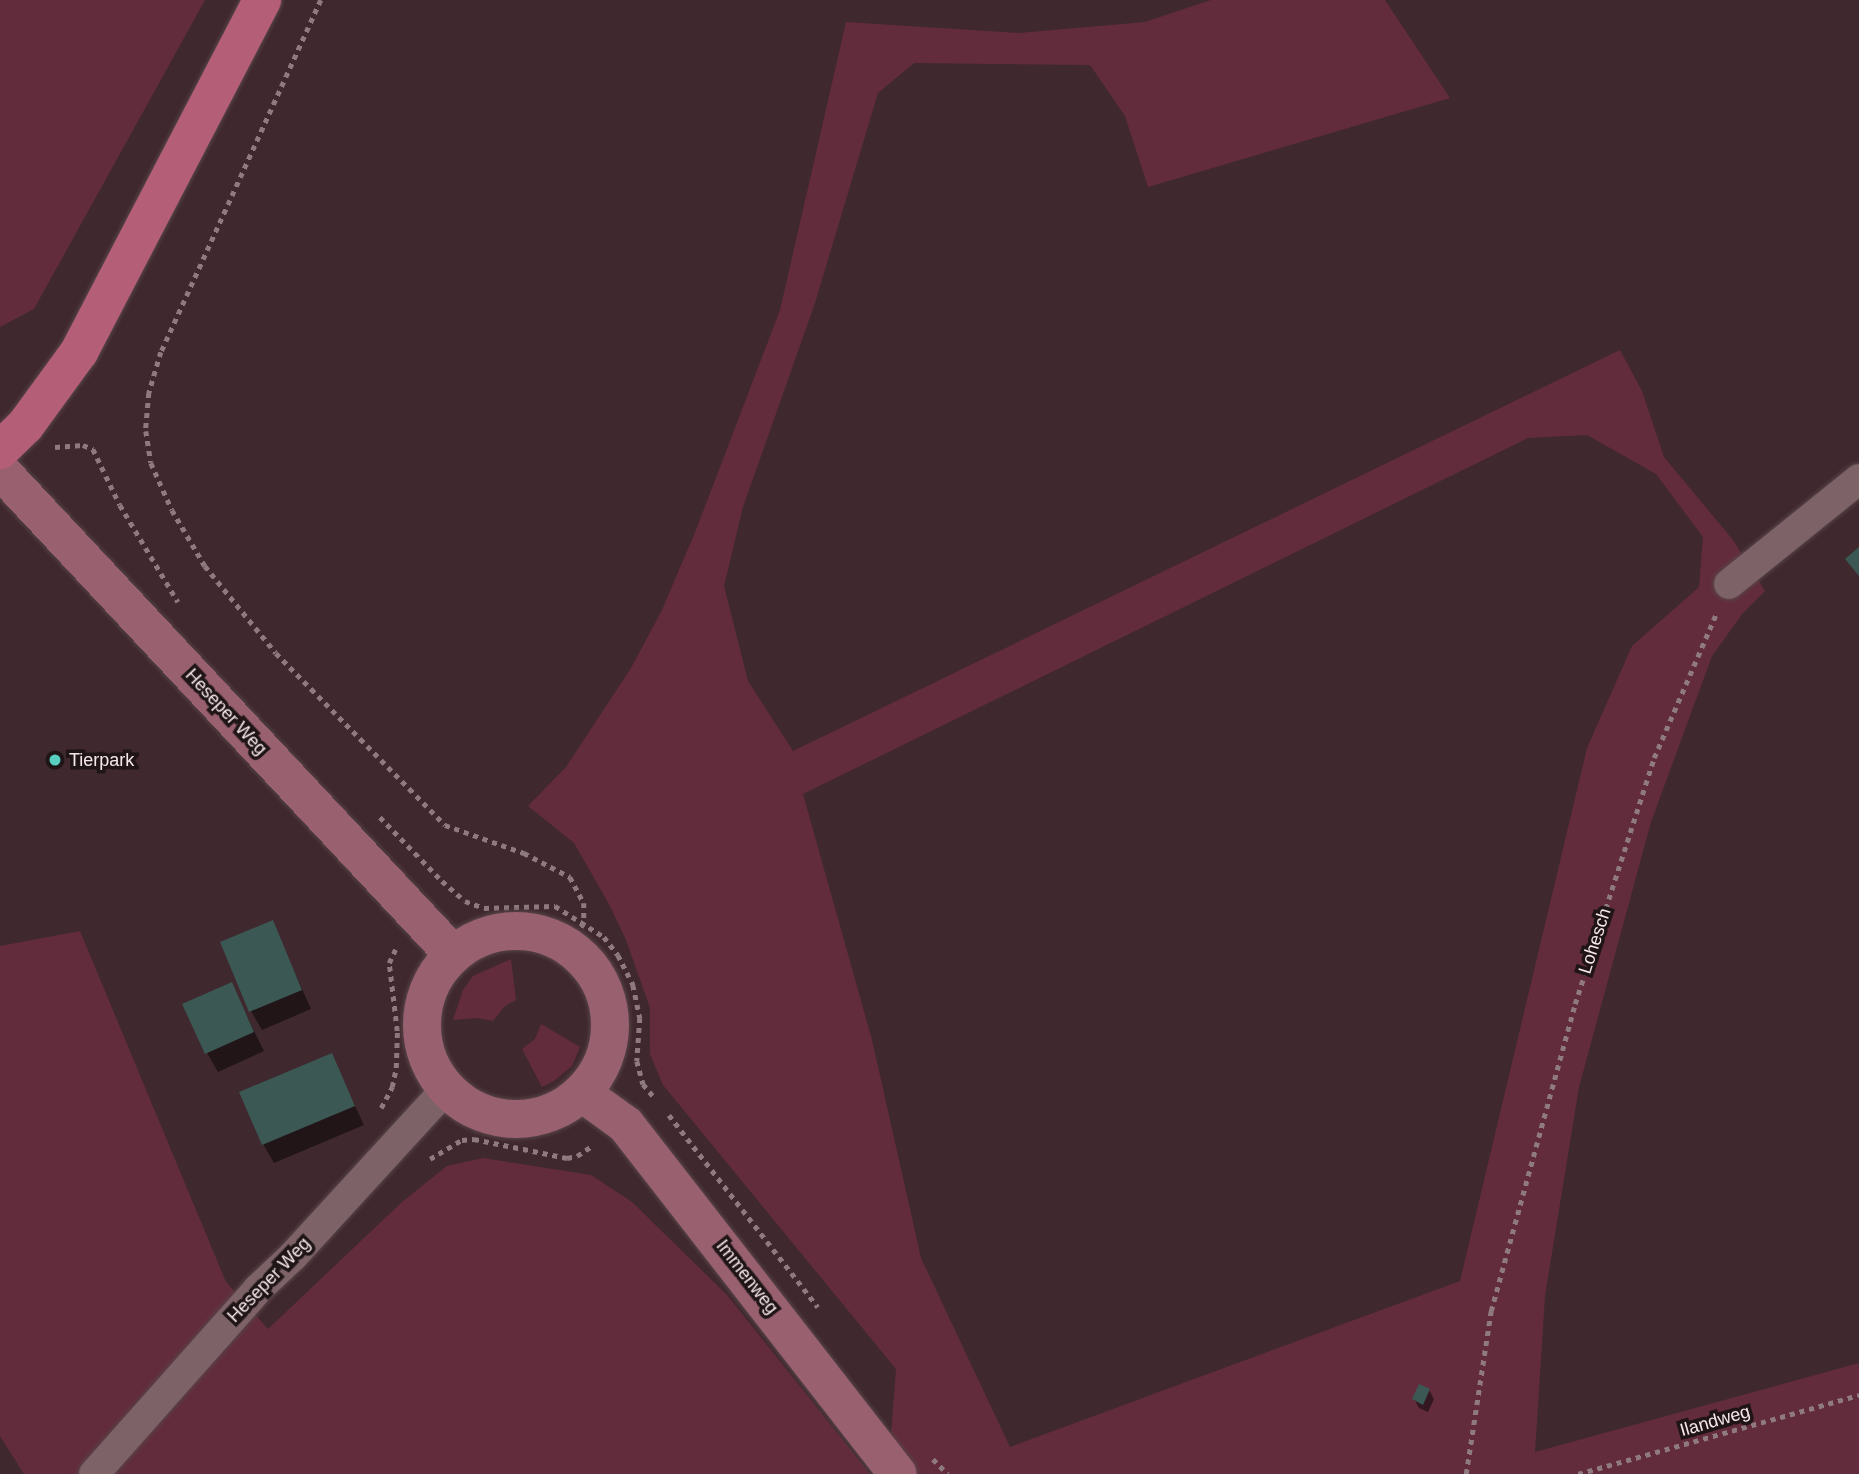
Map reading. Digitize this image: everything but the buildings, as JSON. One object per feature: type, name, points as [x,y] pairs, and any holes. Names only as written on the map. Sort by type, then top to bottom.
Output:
[{"type":"main road","points":[[13,438],[79,352],[262,0]]},
{"type":"street","name":"Heseper Weg","points":[[0,470],[452,953]]},
{"type":"street","points":[[1729,584],[1859,479]]},
{"type":"street","points":[[519,931],[547,936],[577,935],[608,1006],[610,1031],[604,1059],[582,1093],[554,1112],[512,1120],[474,1111],[446,1089],[429,1064],[422,1035],[426,996],[452,953],[490,935],[519,931]]},
{"type":"street","name":"Heseper Weg","points":[[94,1474],[258,1289],[293,1256],[446,1089]]},
{"type":"street","name":"Immenweg","points":[[582,1093],[626,1125],[898,1474]]},
{"type":"path","points":[[321,0],[161,352],[149,393],[146,431],[151,463],[172,510],[205,566],[276,653],[445,825],[524,853],[570,877],[583,903],[577,935]]},
{"type":"path","points":[[13,438],[43,448],[83,444],[93,449],[120,505],[179,604]]},
{"type":"path","name":"Lohesch","points":[[1466,1474],[1492,1311],[1576,1004],[1654,758],[1729,584]]},
{"type":"path","points":[[377,814],[465,901],[484,908],[555,906],[577,935],[604,937],[618,955],[633,985],[640,1018],[637,1060],[643,1084],[650,1092],[626,1125],[577,1156],[554,1156],[474,1139],[462,1140],[422,1164]]},
{"type":"path","points":[[378,1114],[392,1087],[396,1068],[397,1031],[389,977],[390,955],[455,892]]},
{"type":"path","name":"Ilandweg","points":[[1578,1474],[1859,1395]]},
{"type":"shaded area","points":[[0,0],[205,0],[34,309],[0,327]]},
{"type":"shaded area","points":[[1211,0],[1385,0],[1450,98],[1148,187],[1125,116],[1090,65],[914,63],[878,93],[815,303],[743,507],[724,586],[748,681],[793,751],[1620,350],[1642,391],[1664,457],[1733,540],[1765,591],[1743,613],[1712,656],[1651,822],[1579,1087],[1545,1296],[1535,1452],[1859,1363],[1859,1474],[912,1474],[890,1448],[896,1369],[663,1085],[650,1054],[650,1008],[626,940],[609,904],[574,843],[528,806],[566,767],[631,668],[662,610],[696,530],[780,310],[846,22],[1019,33],[1145,22]],"holes":[[[1587,435],[1656,474],[1703,537],[1699,587],[1632,646],[1587,748],[1460,1281],[1010,1447],[921,1258],[872,1040],[803,794],[1528,438]]]},
{"type":"shaded area","points":[[80,931],[226,1282],[268,1329],[402,1202],[447,1166],[483,1158],[591,1175],[632,1202],[727,1295],[870,1474],[24,1474],[0,1436],[0,946]]},
{"type":"shaded area","points":[[511,959],[516,1000],[505,1006],[493,1021],[478,1018],[453,1020],[463,990],[473,976]]},
{"type":"shaded area","points":[[541,1024],[580,1047],[572,1066],[542,1087],[522,1049],[535,1039]]},
{"type":"place","name":"Tierpark","points":[[55,760]]}]
